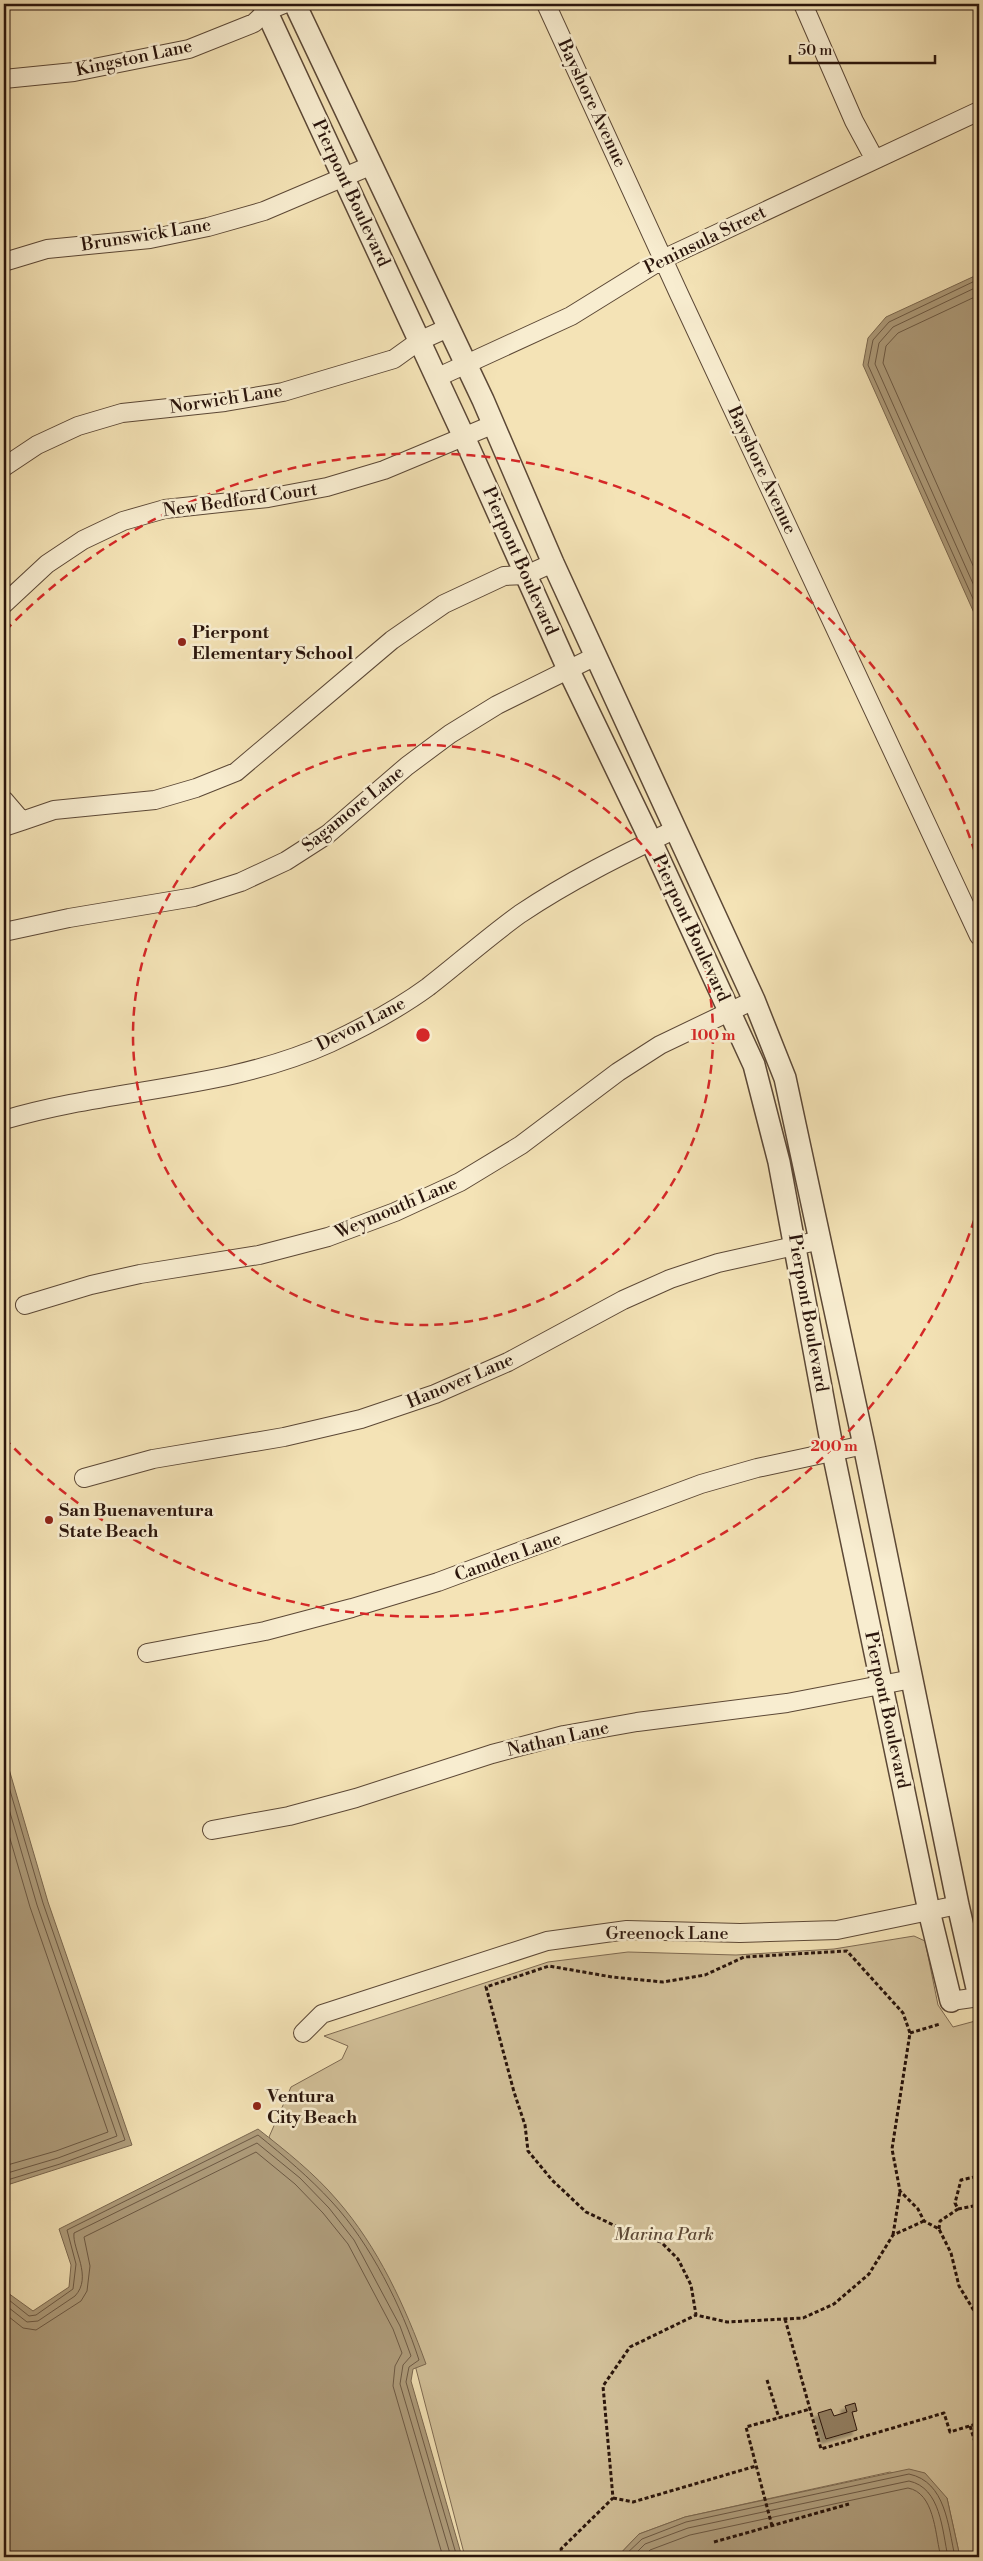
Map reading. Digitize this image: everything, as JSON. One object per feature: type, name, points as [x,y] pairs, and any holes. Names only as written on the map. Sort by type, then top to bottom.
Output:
[{"type":"street","name":"Pierpont Boulevard","points":[[295,4],[465,365],[553,563],[754,1000],[785,1078],[821,1240],[958,1905],[979,1997]]},
{"type":"street","name":"Bayshore Avenue","points":[[546,4],[662,258],[979,936]]},
{"type":"street","points":[[804,4],[854,121],[874,158]]},
{"type":"street","name":"Pierpont Boulevard","points":[[272,6],[344,178],[464,437],[568,669],[651,841],[754,1065],[765,1103],[795,1245],[833,1452],[881,1685],[929,1911],[951,2002]]},
{"type":"street","name":"Kingston Lane","points":[[4,79],[74,72],[189,49],[254,23],[272,6]]},
{"type":"street","name":"Peninsula Street","points":[[436,378],[571,316],[662,258],[874,158],[979,111]]},
{"type":"street","name":"Brunswick Lane","points":[[4,262],[47,250],[150,238],[208,227],[264,211],[370,166]]},
{"type":"street","name":"Norwich Lane","points":[[4,467],[37,445],[78,426],[122,414],[225,402],[283,392],[394,359],[419,341],[448,328]]},
{"type":"street","name":"New Bedford Court","points":[[4,604],[47,564],[84,540],[123,521],[165,510],[268,498],[327,487],[384,470],[492,425]]},
{"type":"street","points":[[4,827],[54,810],[155,800],[196,788],[236,772],[271,744],[344,678],[414,624],[444,604],[504,576],[526,574],[553,563]]},
{"type":"street","name":"Sagamore Lane","points":[[4,932],[68,918],[194,897],[241,882],[277,865],[328,834],[407,766],[450,734],[497,705],[596,656]]},
{"type":"street","points":[[4,800],[22,821]]},
{"type":"street","name":"Devon Lane","points":[[4,1120],[46,1108],[106,1096],[222,1078],[276,1063],[329,1043],[379,1018],[427,988],[519,915],[571,882],[676,829]]},
{"type":"street","name":"Weymouth Lane","points":[[25,1305],[91,1285],[140,1274],[259,1255],[328,1237],[395,1212],[475,1172],[521,1145],[618,1072],[660,1045],[754,1000]]},
{"type":"street","name":"Hanover Lane","points":[[84,1478],[153,1459],[284,1438],[361,1419],[436,1394],[508,1362],[623,1300],[670,1279],[718,1263],[821,1240]]},
{"type":"street","name":"Camden Lane","points":[[147,1653],[265,1631],[352,1608],[438,1582],[701,1484],[758,1468],[864,1446]]},
{"type":"street","name":"Nathan Lane","points":[[212,1830],[289,1816],[356,1798],[492,1754],[564,1735],[637,1722],[787,1702],[912,1679]]},
{"type":"street","name":"Greenock Lane","points":[[303,2033],[322,2014],[547,1941],[627,1930],[740,1933],[837,1930],[958,1905]]},
{"type":"street","points":[[951,2002],[979,1997]]},
{"type":"path","points":[[613,2498],[603,2386],[630,2347],[696,2314],[727,2322],[803,2318],[834,2304],[869,2274],[893,2235],[900,2191],[892,2149],[910,2033],[903,2013],[846,1951],[744,1957],[705,1975],[663,1982],[612,1977],[549,1966],[486,1987],[514,2092],[525,2124],[528,2151],[552,2180],[586,2212],[622,2229],[661,2242],[678,2260],[691,2285],[696,2314]]},
{"type":"path","points":[[910,2033],[940,2024]]},
{"type":"path","points":[[958,2209],[955,2203],[961,2180],[979,2176]]},
{"type":"path","points":[[900,2191],[918,2209],[924,2222],[938,2229],[951,2253],[959,2286],[979,2319]]},
{"type":"path","points":[[938,2229],[940,2222],[958,2209],[979,2204]]},
{"type":"path","points":[[893,2235],[924,2222]]},
{"type":"path","points":[[785,2319],[821,2449],[944,2413],[950,2432],[979,2423]]},
{"type":"path","points":[[767,2380],[779,2418]]},
{"type":"path","points":[[772,2526],[746,2427],[810,2409]]},
{"type":"path","points":[[970,2426],[979,2455]]},
{"type":"path","points":[[613,2498],[633,2502],[756,2466]]},
{"type":"path","points":[[563,2557],[561,2549],[613,2498]]},
{"type":"path","points":[[714,2542],[849,2504]]},
{"type":"path","points":[[902,2557],[922,2553],[923,2557]]},
{"type":"green space","name":"Marina Park","points":[[914,1936],[925,1941],[938,2005],[953,2027],[979,2020],[979,2557],[960,2557],[947,2498],[890,2472],[685,2517],[639,2534],[617,2557],[465,2557],[415,2365],[352,2243],[269,2137],[291,2087],[342,2059],[348,2046],[324,2036],[548,1962],[628,1952],[736,1955],[834,1949]]},
{"type":"water","points":[[979,274],[979,624],[863,365],[868,338],[886,317]]},
{"type":"water","points":[[4,1752],[48,1902],[132,2145],[4,2186]]},
{"type":"water","points":[[258,2129],[309,2171],[337,2200],[365,2237],[389,2278],[426,2364],[413,2369],[411,2381],[462,2557],[4,2557],[4,2286],[8,2293],[33,2311],[69,2287],[71,2265],[59,2229]]},
{"type":"water","points":[[909,2469],[925,2473],[947,2498],[960,2557],[617,2557],[639,2534],[685,2517]]},
{"type":"building","points":[[855,2403],[857,2411],[852,2412],[857,2430],[826,2439],[818,2413],[831,2409],[834,2416],[847,2412],[845,2406]]},
{"type":"building","points":[[940,2554],[941,2557],[932,2557],[932,2555]]},
{"type":"place","name":"Pierpont Elementary School","points":[[182,642]]},
{"type":"place","name":"San Buenaventura State Beach","points":[[49,1520]]},
{"type":"place","name":"Ventura City Beach","points":[[257,2106]]}]
